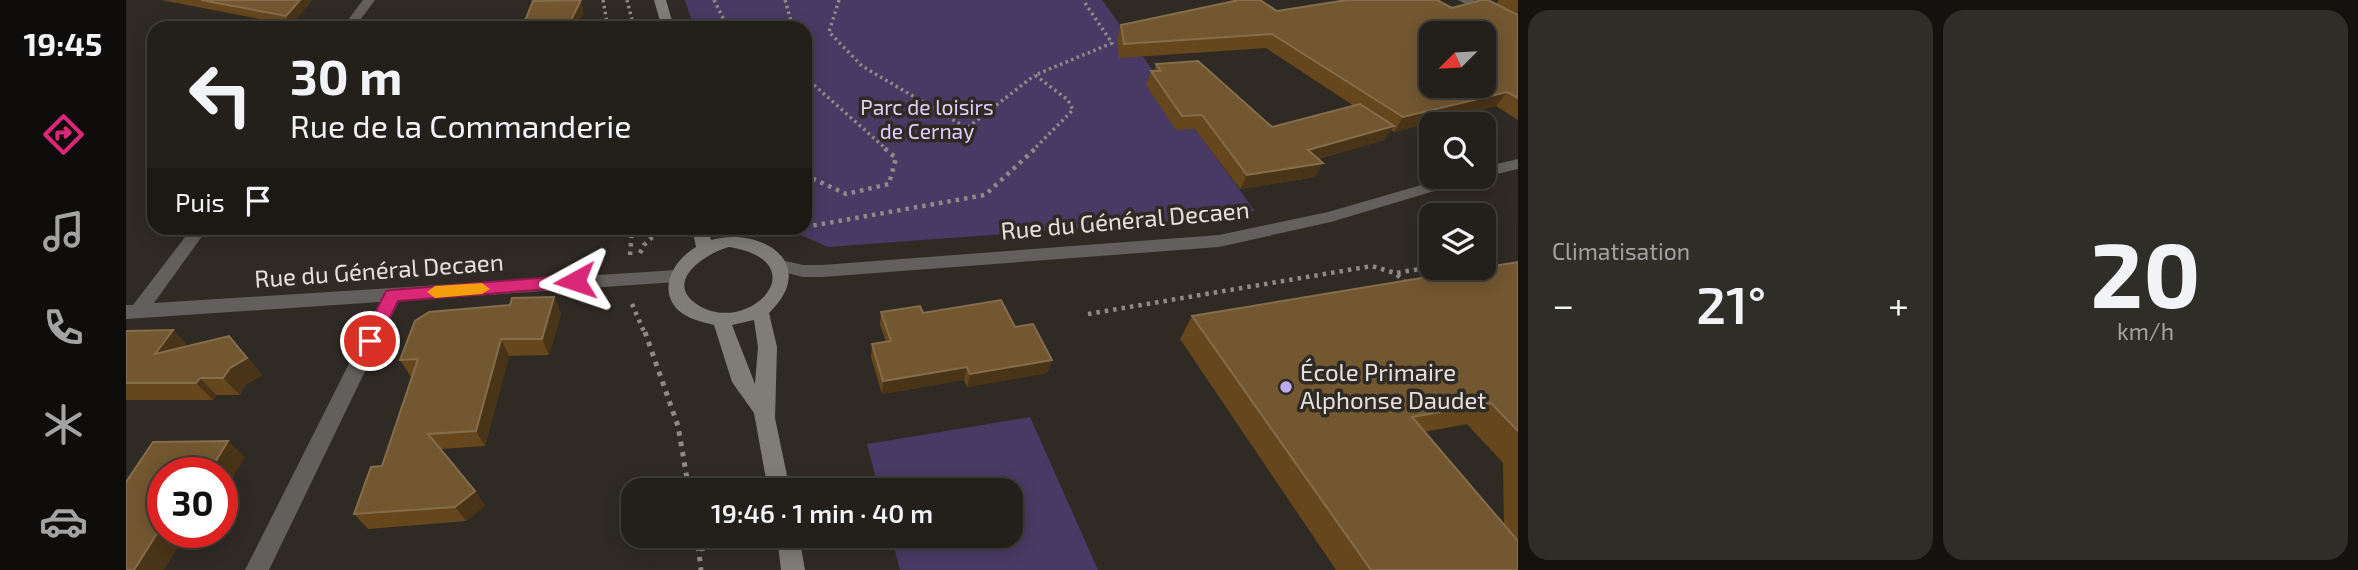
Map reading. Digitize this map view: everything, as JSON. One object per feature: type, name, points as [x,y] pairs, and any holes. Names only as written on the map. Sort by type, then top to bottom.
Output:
[{"type":"street","points":[[353,21],[369,0]]},
{"type":"street","points":[[660,0],[666,21]]},
{"type":"street","points":[[1464,0],[1518,28]]},
{"type":"street","points":[[1496,169],[1518,164]]},
{"type":"street","name":"Rue du Général Decaen","points":[[781,266],[803,271],[822,271],[1219,241],[1331,217],[1422,189]]},
{"type":"street","points":[[132,312],[194,235]]},
{"type":"street","points":[[701,235],[704,247]]},
{"type":"street","points":[[740,235],[767,250],[781,266],[782,284],[778,295],[759,311],[747,316],[720,319],[708,317],[683,303],[678,294],[677,276],[687,260],[704,247],[740,235]]},
{"type":"street","name":"Rue du Général Decaen","points":[[132,312],[392,296],[627,277],[677,276]]},
{"type":"street","points":[[257,570],[392,296]]},
{"type":"street","points":[[759,311],[767,327],[769,347],[764,409],[777,478]]},
{"type":"street","points":[[720,319],[742,382],[764,409]]},
{"type":"street","points":[[790,548],[793,570]]},
{"type":"path","points":[[603,0],[607,21]]},
{"type":"path","points":[[627,0],[632,21]]},
{"type":"path","points":[[714,0],[724,21]]},
{"type":"path","points":[[785,0],[791,21]]},
{"type":"path","points":[[839,0],[829,32],[862,66],[967,128],[1035,75],[1112,43],[1083,0]]},
{"type":"path","points":[[812,226],[985,195],[1073,110],[1068,100],[1035,75]]},
{"type":"path","points":[[812,83],[896,158],[890,184],[846,194],[812,178]]},
{"type":"path","points":[[655,235],[644,245],[627,277],[631,302],[646,335],[678,426],[687,478]]},
{"type":"path","points":[[1088,314],[1372,266],[1395,273],[1419,269]]},
{"type":"path","points":[[1496,267],[1507,269]]},
{"type":"path","points":[[1395,273],[1411,289]]},
{"type":"path","points":[[701,570],[700,549],[706,548]]},
{"type":"green space","name":"Parc de loisirs de Cernay","points":[[685,0],[1102,0],[1255,211],[1193,220],[828,247],[801,235],[812,235],[812,21],[692,21]]},
{"type":"green space","points":[[1030,417],[1098,570],[900,570],[894,548],[1023,548],[1023,478],[876,478],[867,444]]},
{"type":"building","points":[[201,0],[300,0],[286,16]]},
{"type":"building","points":[[581,0],[570,21],[525,21],[533,1]]},
{"type":"building","points":[[1239,0],[1260,0],[1277,11],[1347,0],[1437,0],[1452,8],[1488,0],[1518,15],[1518,98],[1507,92],[1496,95],[1496,21],[1419,21],[1419,98],[1482,98],[1403,117],[1272,34],[1124,44],[1121,25]]},
{"type":"building","points":[[1198,61],[1272,127],[1360,104],[1394,126],[1308,150],[1323,163],[1247,175],[1202,115],[1182,116],[1151,71],[1161,71],[1156,64]]},
{"type":"building","points":[[1518,262],[1518,431],[1491,403],[1412,417],[1518,541],[1518,570],[1371,570],[1192,316],[1419,278],[1496,280],[1496,266]]},
{"type":"building","points":[[554,297],[542,339],[501,339],[476,431],[428,434],[475,491],[455,507],[354,514],[371,467],[382,466],[418,359],[400,360],[415,321],[429,312],[510,305],[512,298]]},
{"type":"building","points":[[1001,300],[1015,327],[1033,324],[1052,360],[970,374],[967,367],[883,381],[872,344],[891,341],[881,312],[920,306],[923,313]]},
{"type":"building","points":[[173,330],[155,354],[229,336],[247,358],[230,368],[223,378],[200,378],[196,383],[126,383],[126,331]]},
{"type":"building","points":[[228,441],[218,457],[147,457],[148,548],[134,570],[126,570],[126,482],[153,442]]},
{"type":"slow traffic","points":[[435,292],[482,289]]},
{"type":"place","name":"École Primaire Alphonse Daudet","points":[[1286,387]]},
{"type":"route","points":[[370,341],[392,296],[575,281]]}]
